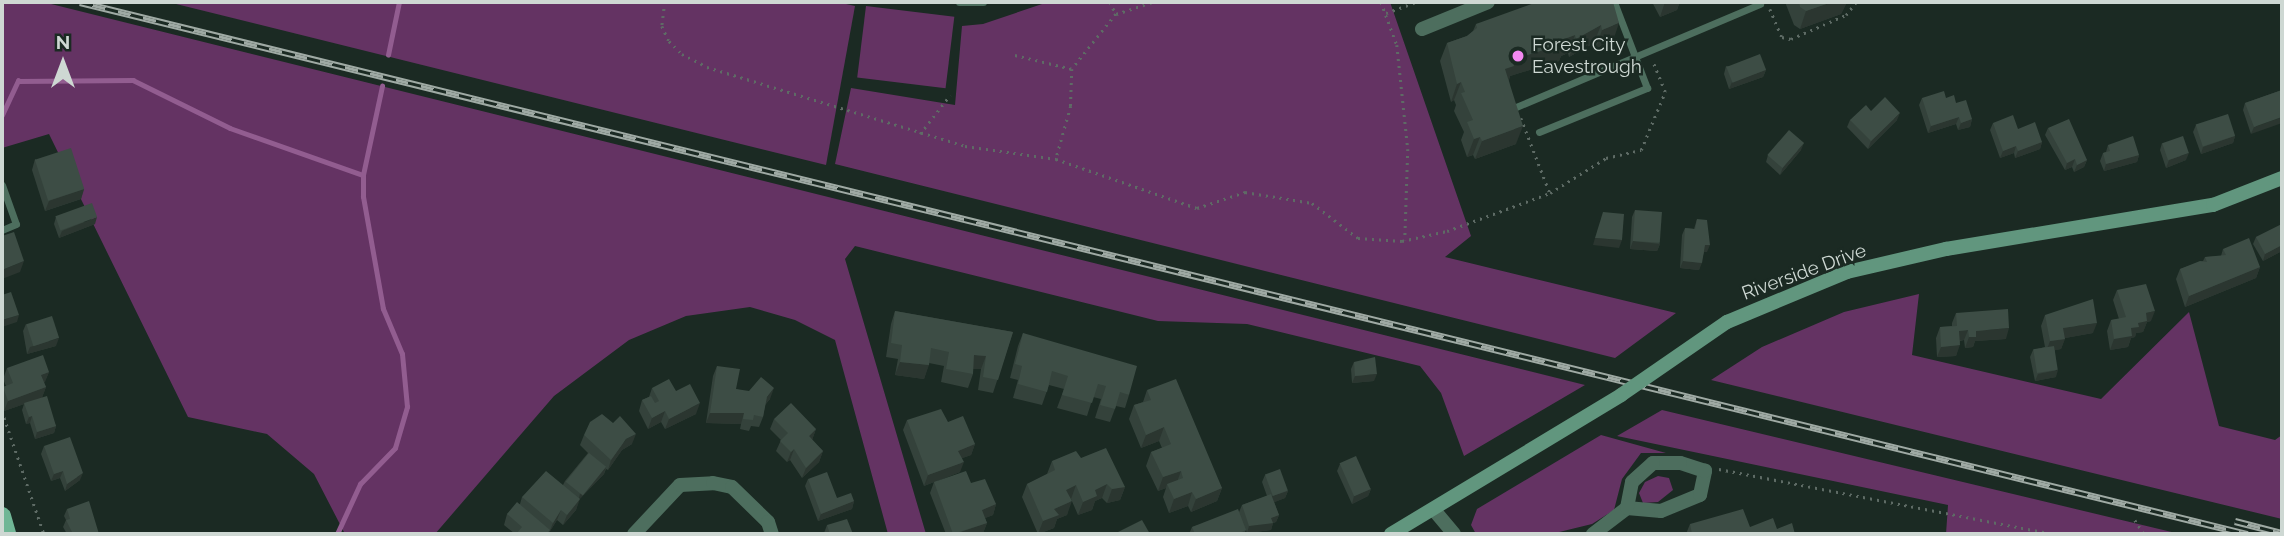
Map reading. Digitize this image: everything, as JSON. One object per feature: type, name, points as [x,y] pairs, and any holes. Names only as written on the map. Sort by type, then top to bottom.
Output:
[{"type":"main road","name":"Riverside Drive","points":[[1391,534],[1607,403],[1727,322],[1847,272],[1946,249],[2213,205],[2282,178]]},
{"type":"main road","points":[[2,516],[7,534]]},
{"type":"street","points":[[1422,29],[1488,2]]},
{"type":"street","points":[[1593,534],[1627,508],[1632,482],[1653,463],[1680,463],[1705,471],[1700,495],[1661,511],[1627,508]]},
{"type":"street","points":[[634,534],[680,485],[713,483],[732,487],[768,522],[772,534]]},
{"type":"street","points":[[1434,510],[1454,534]]},
{"type":"lane","points":[[959,2],[983,2]]},
{"type":"lane","points":[[1539,132],[1647,88],[1614,2]]},
{"type":"lane","points":[[1516,107],[1764,3]]},
{"type":"lane","points":[[2,185],[16,224],[2,230]]},
{"type":"path","points":[[665,2],[662,26],[668,41],[682,54],[707,67],[965,146],[1056,159],[1197,208],[1245,192],[1312,203],[1358,238],[1405,241],[1447,231],[1550,193],[1606,158],[1641,150],[1665,92],[1648,50]]},
{"type":"path","points":[[1110,2],[1116,14]]},
{"type":"path","points":[[1056,159],[1071,106],[1072,69],[1116,14],[1153,2]]},
{"type":"path","points":[[1381,2],[1397,45],[1408,149],[1405,241]]},
{"type":"path","points":[[1386,13],[1417,2]]},
{"type":"path","points":[[1764,3],[1782,37],[1791,38],[1846,15],[1857,2]]},
{"type":"path","points":[[1015,55],[1072,69]]},
{"type":"path","points":[[920,134],[950,95]]},
{"type":"path","points":[[1516,107],[1550,193]]},
{"type":"path","points":[[2,411],[44,534]]},
{"type":"path","points":[[1705,471],[1727,468],[1947,516],[2054,534]]},
{"type":"path","points":[[2135,520],[2144,534]]},
{"type":"shaded area","points":[[2,2],[43,2],[1585,385],[1464,456],[1441,393],[1420,366],[1247,324],[1158,321],[855,246],[845,259],[926,534],[888,534],[835,340],[795,320],[750,307],[686,316],[629,340],[554,396],[435,534],[345,534],[314,474],[267,434],[188,417],[49,134],[2,148]]},
{"type":"shaded area","points":[[168,2],[837,2],[855,6],[826,165]]},
{"type":"shaded area","points":[[1048,2],[1390,2],[1471,236],[1445,257],[1676,313],[1615,358],[835,164],[851,88],[955,105],[962,26],[983,24]]},
{"type":"shaded area","points":[[866,6],[954,17],[946,88],[857,77]]},
{"type":"shaded area","points":[[1919,294],[1912,355],[2101,399],[2189,312],[2219,426],[2275,440],[2282,435],[2282,519],[1711,380],[1762,347],[1844,312]]},
{"type":"shaded area","points":[[1662,410],[2180,534],[1946,534],[1948,505],[1617,436]]},
{"type":"shaded area","points":[[1601,435],[1666,453],[1641,453],[1622,479],[1614,510],[1592,524],[1551,534],[1476,534],[1471,525],[1477,509]]},
{"type":"shaded area","points":[[1658,476],[1669,478],[1673,490],[1658,502],[1643,503],[1639,493],[1645,482]]},
{"type":"building","points":[[1537,2],[1613,2],[1619,23],[1602,30],[1601,25],[1576,39],[1575,35],[1564,39],[1566,43],[1512,60],[1514,66],[1505,69],[1523,126],[1482,141],[1480,137],[1474,139],[1467,122],[1473,120],[1461,93],[1465,92],[1461,82],[1457,84],[1447,43],[1467,36],[1477,28],[1476,24]]},
{"type":"building","points":[[1799,2],[1832,2],[1806,11],[1800,7]]},
{"type":"building","points":[[1760,54],[1766,70],[1732,83],[1726,67]]},
{"type":"building","points":[[2282,90],[2282,117],[2254,127],[2245,103]]},
{"type":"building","points":[[1944,91],[1946,98],[1954,95],[1956,103],[1966,100],[1972,119],[1961,123],[1959,117],[1931,126],[1922,98]]},
{"type":"building","points":[[1885,97],[1900,113],[1871,141],[1850,120],[1866,105],[1871,111]]},
{"type":"building","points":[[2228,114],[2235,136],[2203,146],[2196,125]]},
{"type":"building","points":[[2013,115],[2018,129],[2035,122],[2042,142],[2018,151],[2016,146],[2003,151],[1993,123]]},
{"type":"building","points":[[2069,119],[2087,160],[2077,165],[2075,159],[2067,163],[2048,128]]},
{"type":"building","points":[[1789,130],[1804,143],[1782,168],[1767,155]]},
{"type":"building","points":[[2133,136],[2139,155],[2106,164],[2103,153],[2110,151],[2108,145]]},
{"type":"building","points":[[2183,136],[2189,153],[2168,160],[2162,143]]},
{"type":"building","points":[[71,148],[84,189],[48,201],[35,160]]},
{"type":"building","points":[[92,203],[97,217],[60,230],[55,216]]},
{"type":"building","points":[[1635,210],[1662,212],[1660,243],[1633,241]]},
{"type":"building","points":[[1603,212],[1624,214],[1622,240],[1595,238]]},
{"type":"building","points":[[1697,219],[1707,220],[1710,245],[1705,245],[1702,263],[1683,261],[1685,228],[1695,229]]},
{"type":"building","points":[[2282,224],[2282,245],[2265,254],[2256,237]]},
{"type":"building","points":[[14,232],[24,261],[2,270],[2,236]]},
{"type":"building","points":[[2249,238],[2260,267],[2189,296],[2180,269],[2200,261],[2207,262],[2205,257],[2226,255],[2223,249]]},
{"type":"building","points":[[2146,284],[2155,311],[2146,313],[2147,321],[2138,323],[2139,327],[2131,328],[2132,336],[2114,339],[2111,320],[2126,317],[2117,290]]},
{"type":"building","points":[[11,292],[19,315],[2,320],[2,295]]},
{"type":"building","points":[[2093,299],[2097,323],[2063,328],[2065,339],[2050,341],[2045,315]]},
{"type":"building","points":[[2008,309],[2009,328],[1976,331],[1976,337],[1969,337],[1968,330],[1959,331],[1960,345],[1941,347],[1940,327],[1957,326],[1956,313]]},
{"type":"building","points":[[895,311],[1013,332],[998,380],[983,377],[986,356],[974,355],[973,374],[946,369],[949,352],[931,348],[929,365],[900,362],[902,345],[891,343]]},
{"type":"building","points":[[52,316],[59,338],[33,346],[26,324]]},
{"type":"building","points":[[1023,333],[1137,366],[1129,395],[1120,392],[1115,409],[1100,405],[1106,386],[1098,384],[1092,403],[1062,395],[1068,376],[1052,371],[1047,392],[1018,384],[1022,366],[1015,364]]},
{"type":"building","points":[[2054,346],[2058,370],[2037,373],[2033,349]]},
{"type":"building","points":[[43,355],[49,372],[41,375],[46,387],[8,401],[3,387],[13,383],[7,368]]},
{"type":"building","points":[[1375,357],[1377,374],[1355,376],[1354,362]]},
{"type":"building","points":[[717,366],[740,369],[736,389],[749,391],[761,377],[774,388],[767,397],[763,417],[754,415],[753,420],[743,419],[744,413],[710,413]]},
{"type":"building","points":[[669,379],[676,391],[690,384],[700,403],[669,419],[665,411],[652,418],[642,400],[651,396],[655,403],[659,401],[652,388]]},
{"type":"building","points":[[1176,379],[1222,488],[1196,499],[1192,492],[1174,499],[1167,484],[1183,478],[1181,471],[1163,477],[1151,452],[1171,444],[1164,427],[1146,435],[1134,405],[1151,400],[1147,390]]},
{"type":"building","points":[[47,396],[56,426],[37,432],[24,403]]},
{"type":"building","points":[[791,403],[816,429],[809,436],[823,451],[806,468],[794,449],[791,452],[780,441],[788,433],[774,419]]},
{"type":"building","points":[[941,409],[948,422],[963,416],[975,444],[958,451],[964,462],[928,475],[907,420]]},
{"type":"building","points":[[602,414],[613,423],[620,416],[636,434],[626,439],[611,460],[584,435],[590,422]]},
{"type":"building","points":[[70,437],[83,473],[67,484],[63,471],[54,474],[44,446]]},
{"type":"building","points":[[1106,448],[1125,487],[1112,489],[1107,484],[1095,490],[1097,496],[1083,502],[1076,485],[1066,490],[1072,501],[1054,509],[1059,515],[1043,521],[1027,484],[1055,470],[1052,461],[1076,451],[1081,458]]},
{"type":"building","points":[[589,453],[606,467],[583,496],[566,482]]},
{"type":"building","points":[[1356,456],[1371,489],[1354,496],[1340,463]]},
{"type":"building","points":[[1280,469],[1288,491],[1273,496],[1265,474]]},
{"type":"building","points":[[546,471],[580,499],[567,515],[561,510],[553,523],[522,497]]},
{"type":"building","points":[[966,471],[971,483],[985,479],[996,504],[982,510],[987,523],[953,534],[934,482]]},
{"type":"building","points":[[827,472],[837,498],[851,493],[854,501],[821,514],[808,479]]},
{"type":"building","points":[[1271,494],[1279,515],[1271,518],[1273,523],[1249,526],[1242,505]]},
{"type":"building","points":[[89,501],[99,534],[73,534],[66,520],[70,519],[67,509]]},
{"type":"building","points":[[517,502],[550,530],[546,534],[516,534],[522,527],[507,514]]},
{"type":"building","points":[[1238,509],[1246,530],[1237,534],[1195,534],[1192,527]]},
{"type":"building","points":[[1743,509],[1750,527],[1773,518],[1777,529],[1792,523],[1795,534],[1692,534],[1690,524]]},
{"type":"building","points":[[847,519],[853,534],[830,534],[827,525]]},
{"type":"building","points":[[1142,520],[1150,534],[1114,534]]},
{"type":"waterway","points":[[388,55],[399,2]]},
{"type":"waterway","points":[[2,115],[18,81],[133,80],[230,128],[363,175]]},
{"type":"waterway","points":[[337,534],[360,484],[395,448],[407,407],[402,354],[383,309],[363,197],[363,175],[382,86]]},
{"type":"railway","points":[[80,2],[2248,534]]},
{"type":"railway","points":[[2235,521],[2282,533]]},
{"type":"place","name":"Forest City Eavestrough","points":[[1518,56]]}]
